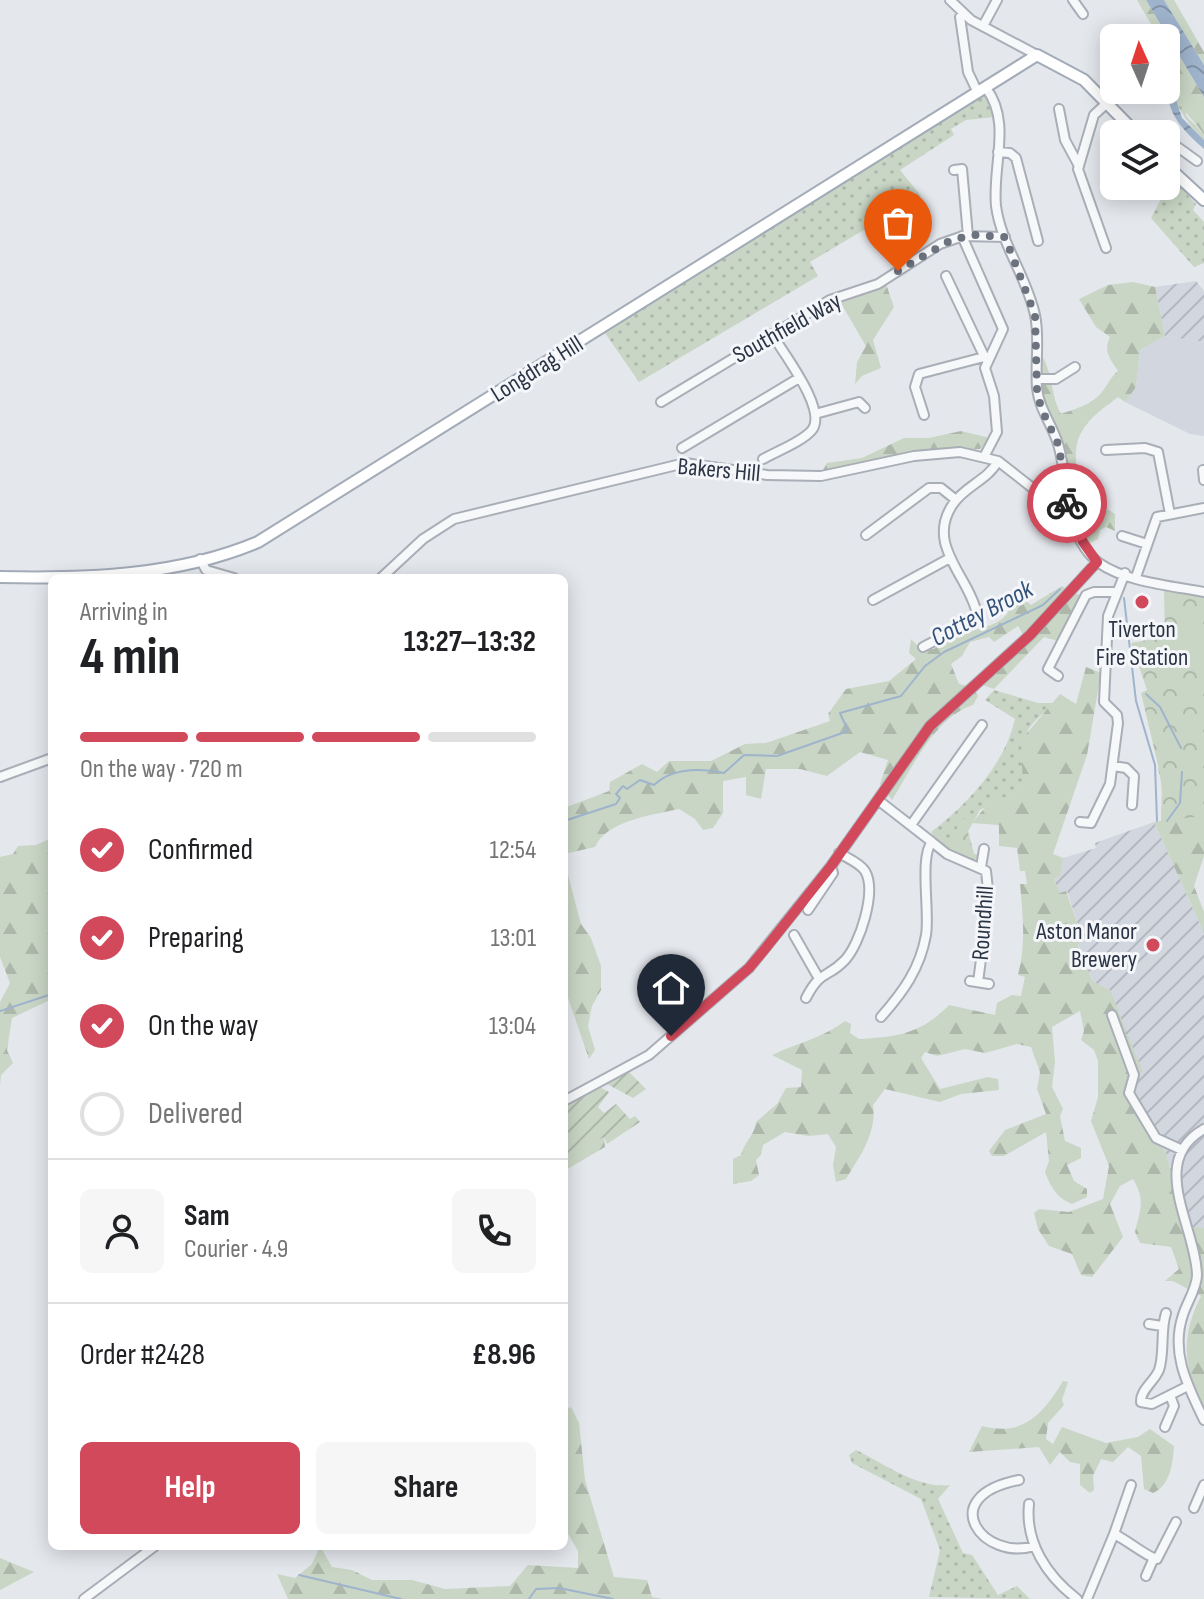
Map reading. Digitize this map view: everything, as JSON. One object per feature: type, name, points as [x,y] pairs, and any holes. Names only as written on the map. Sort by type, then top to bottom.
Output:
[{"type":"main road","name":"Longdrag Hill","points":[[121,574],[200,559],[247,546],[291,523],[1037,55]]},
{"type":"main road","points":[[1037,55],[1084,80],[1100,95]]},
{"type":"main road","points":[[1110,104],[1124,120]]},
{"type":"main road","points":[[1180,178],[1204,200]]},
{"type":"main road","name":"Longdrag Hill","points":[[0,577],[48,577]]},
{"type":"street","points":[[950,0],[963,14],[1037,55]]},
{"type":"street","points":[[983,26],[997,0]]},
{"type":"street","points":[[1073,0],[1083,14]]},
{"type":"street","points":[[963,14],[960,17],[968,72],[997,105],[997,208],[1035,315],[1041,408],[1059,446],[1067,504],[1083,542],[1097,562],[1136,577],[1204,592]]},
{"type":"street","points":[[1079,166],[1094,115],[1106,104]]},
{"type":"street","points":[[1059,109],[1065,140],[1079,166],[1106,248]]},
{"type":"street","points":[[1180,149],[1197,161]]},
{"type":"street","points":[[998,152],[1010,153],[1016,158],[1038,241]]},
{"type":"street","points":[[919,411],[915,387],[919,374],[986,358],[1000,342],[1002,324],[965,236],[962,169],[954,170]]},
{"type":"street","name":"Southfield Way","points":[[661,402],[830,300],[878,284],[929,250],[965,236],[1005,237]]},
{"type":"street","points":[[946,276],[986,358],[985,371],[994,396],[997,432],[985,455]]},
{"type":"street","points":[[763,459],[811,431],[815,414],[814,402],[772,334]]},
{"type":"street","points":[[1037,379],[1056,379],[1069,368]]},
{"type":"street","points":[[687,447],[799,378]]},
{"type":"street","points":[[815,414],[859,402],[865,408]]},
{"type":"street","points":[[1106,450],[1145,448],[1158,452],[1170,514]]},
{"type":"street","name":"Bakers Hill","points":[[385,574],[423,539],[454,519],[667,465],[697,463],[767,475],[821,476],[914,456],[960,452],[985,455],[998,461],[1034,490],[1067,504]]},
{"type":"street","points":[[929,646],[973,621],[977,614],[950,558],[944,531],[956,500],[998,461]]},
{"type":"street","points":[[866,535],[929,488],[941,488],[956,500]]},
{"type":"street","points":[[1136,577],[1155,520],[1204,508]]},
{"type":"street","points":[[1122,536],[1147,544]]},
{"type":"street","points":[[873,600],[950,558]]},
{"type":"street","points":[[200,559],[206,570],[220,574]]},
{"type":"street","points":[[568,1099],[649,1055],[737,978],[831,866],[930,726],[1030,635],[1097,562]]},
{"type":"street","points":[[1080,822],[1093,827],[1110,784],[1118,719],[1104,702],[1108,616],[1125,573]]},
{"type":"street","points":[[1048,669],[1086,595],[1117,592]]},
{"type":"street","points":[[1038,661],[1058,676]]},
{"type":"street","points":[[911,825],[982,725]]},
{"type":"street","points":[[0,777],[48,759]]},
{"type":"street","points":[[1113,766],[1126,768],[1134,776],[1132,805]]},
{"type":"street","points":[[1134,776],[1146,772]]},
{"type":"street","name":"Roundhill","points":[[878,800],[947,854],[986,871],[989,892],[974,982],[989,984]]},
{"type":"street","points":[[883,1013],[907,986],[923,950],[928,919],[927,852],[932,842]]},
{"type":"street","name":"Roundhill","points":[[981,867],[983,850]]},
{"type":"street","points":[[806,998],[818,977],[848,958],[857,943],[867,905],[865,870],[839,853]]},
{"type":"street","points":[[808,910],[833,873],[831,866]]},
{"type":"street","points":[[794,935],[818,977]]},
{"type":"street","points":[[1112,1015],[1134,1075],[1129,1093],[1156,1138],[1182,1150]]},
{"type":"street","points":[[1204,1129],[1182,1150],[1175,1181],[1196,1255],[1197,1279],[1178,1333],[1180,1364],[1204,1420]]},
{"type":"street","points":[[1166,1313],[1162,1326],[1160,1366],[1140,1399],[1147,1406],[1188,1386]]},
{"type":"street","points":[[1149,1324],[1162,1326]]},
{"type":"street","points":[[1165,1427],[1174,1406],[1170,1395]]},
{"type":"street","points":[[1019,1480],[987,1489],[976,1503],[973,1519],[980,1531],[999,1545],[1019,1550],[1034,1546]]},
{"type":"street","points":[[1087,1599],[1131,1485]]},
{"type":"street","points":[[1194,1508],[1203,1489]]},
{"type":"street","points":[[1029,1504],[1028,1525],[1034,1546],[1047,1569],[1077,1599]]},
{"type":"street","points":[[1146,1576],[1153,1560],[1160,1556],[1176,1522]]},
{"type":"street","points":[[1114,1534],[1134,1543],[1153,1560]]},
{"type":"street","points":[[84,1599],[150,1550]]},
{"type":"shaded area","points":[[1196,281],[1204,291],[1204,342],[1165,336],[1155,287]]},
{"type":"shaded area","points":[[1165,336],[1204,342],[1204,436],[1190,434],[1125,402],[1136,387],[1140,350]]},
{"type":"shaded area","points":[[1154,822],[1204,933],[1204,1228],[1184,1227],[1166,1153],[1129,1093],[1110,990],[1092,981],[1078,944],[1082,936],[1067,891],[1060,894],[1054,879],[1060,876],[1063,858],[1096,848],[1095,843]]},
{"type":"green space","points":[[1137,0],[1146,0],[1160,24],[1151,24]]},
{"type":"green space","points":[[1164,0],[1174,0],[1204,52],[1204,65],[1180,24]]},
{"type":"green space","points":[[1180,57],[1204,97],[1204,134],[1184,110],[1185,98],[1180,96]]},
{"type":"green space","points":[[987,93],[995,117],[966,120],[951,129],[954,135],[900,170],[921,196],[810,262],[818,276],[639,382],[605,333],[876,158]]},
{"type":"green space","points":[[1180,96],[1185,98],[1186,116],[1204,134],[1204,140],[1188,122],[1177,104],[1180,104]]},
{"type":"green space","points":[[1180,187],[1196,204],[1193,210],[1204,222],[1204,263],[1194,267],[1151,218],[1160,200],[1180,200]]},
{"type":"green space","points":[[1133,282],[1155,287],[1165,336],[1140,350],[1136,387],[1125,402],[1118,397],[1097,413],[1084,427],[1078,441],[1076,462],[1080,485],[1092,513],[1109,510],[1115,514],[1115,531],[1106,527],[1100,530],[1098,539],[1088,544],[1080,534],[1070,505],[1063,457],[1039,390],[1041,354],[1061,414],[1094,400],[1118,371],[1107,351],[1110,337],[1096,327],[1079,299],[1108,285]]},
{"type":"green space","points":[[886,284],[894,307],[873,340],[881,368],[862,376],[855,384],[857,362],[866,346],[839,300]]},
{"type":"green space","points":[[961,431],[990,438],[980,449],[911,452],[822,472],[827,463],[862,458],[904,438],[929,438]]},
{"type":"green space","points":[[1062,586],[1081,596],[1058,641],[1044,637],[994,689],[980,684],[1024,636],[1018,626],[994,642],[989,637],[970,642],[962,656],[951,664],[959,684],[973,687],[978,696],[973,705],[959,711],[936,732],[892,800],[880,784],[888,760],[860,752],[827,776],[800,769],[766,769],[761,799],[746,795],[746,777],[723,781],[723,813],[713,828],[703,830],[695,819],[679,809],[620,825],[601,838],[595,847],[568,853],[568,806],[609,791],[610,782],[642,764],[657,772],[669,761],[711,761],[745,744],[766,743],[830,721],[828,714],[846,689],[889,681],[916,659],[909,653],[911,639],[922,650],[934,649],[951,638],[998,622],[1018,595],[1031,605]]},
{"type":"green space","points":[[1164,591],[1204,597],[1204,816],[1161,821],[1162,782],[1141,693],[1147,690],[1131,643],[1165,637]]},
{"type":"green space","points":[[1204,629],[1204,666],[1193,671],[1180,637]]},
{"type":"green space","points":[[1086,667],[1101,673],[1087,755],[1053,854],[1063,858],[1060,876],[1054,879],[1060,893],[1066,891],[1082,936],[1078,945],[1092,981],[1110,990],[1143,1072],[1134,1075],[1129,1093],[1166,1153],[1184,1226],[1204,1228],[1204,1409],[1192,1380],[1187,1352],[1190,1325],[1201,1296],[1173,1281],[1165,1281],[1179,1269],[1171,1247],[1140,1243],[1135,1232],[1141,1199],[1133,1179],[1120,1186],[1110,1204],[1123,1237],[1092,1277],[1081,1275],[1072,1254],[1049,1246],[1038,1229],[1034,1213],[1039,1209],[1069,1212],[1103,1199],[1109,1166],[1091,1121],[1098,1097],[1098,1061],[1094,1050],[1081,1040],[1084,1031],[1080,1011],[1052,1027],[1055,1062],[1052,1087],[1063,1109],[1060,1116],[1065,1141],[1081,1148],[1081,1158],[1067,1165],[1074,1181],[1087,1189],[1087,1197],[1072,1204],[1052,1188],[1045,1172],[1049,1161],[1046,1132],[1004,1156],[992,1156],[989,1151],[1005,1130],[1046,1114],[1037,1089],[1040,1072],[1031,1047],[1017,1044],[985,1053],[965,1049],[937,1056],[925,1052],[921,1058],[940,1089],[988,1077],[998,1079],[999,1090],[961,1094],[940,1102],[885,1089],[873,1105],[870,1135],[846,1179],[836,1182],[833,1165],[836,1147],[828,1134],[808,1136],[785,1132],[763,1145],[761,1155],[756,1160],[759,1175],[751,1181],[733,1184],[733,1159],[741,1155],[756,1122],[777,1104],[786,1088],[801,1087],[802,1070],[772,1055],[819,1036],[845,1021],[851,1024],[850,1033],[859,1039],[885,1037],[918,1028],[949,1005],[995,1015],[997,1003],[1012,995],[1021,996],[1025,977],[1018,975],[1023,941],[1020,884],[1027,884],[1025,871],[1020,871],[1017,848],[999,846],[999,825],[972,823],[987,805],[1023,789],[1021,740],[1060,694],[1076,704]]},
{"type":"green space","points":[[994,690],[1038,703],[1056,703],[1032,724],[1027,733],[1023,789],[980,810],[968,831],[974,854],[979,855],[974,862],[944,848],[931,832],[971,796],[1003,752],[1015,719],[985,700]]},
{"type":"green space","points":[[1158,768],[1204,808],[1204,856],[1194,886],[1204,912],[1204,933],[1154,822],[1161,821],[1162,814]]},
{"type":"green space","points":[[963,818],[972,823],[968,831],[970,847],[963,858],[945,848]]},
{"type":"green space","points":[[48,840],[48,1001],[12,1018],[7,1050],[13,1063],[1,1075],[0,1086],[0,1002],[10,983],[0,957],[0,857],[13,854],[18,846],[36,845]]},
{"type":"green space","points":[[568,875],[581,924],[591,938],[601,966],[601,990],[592,1006],[588,1026],[595,1050],[589,1059],[568,998]]},
{"type":"green space","points":[[627,1070],[646,1089],[633,1098],[607,1084]]},
{"type":"green space","points":[[598,1086],[609,1092],[598,1107],[604,1113],[616,1104],[630,1119],[635,1116],[640,1122],[607,1144],[604,1137],[568,1153],[568,1103]]},
{"type":"green space","points":[[604,1136],[605,1147],[568,1169],[568,1153]]},
{"type":"green space","points":[[1063,1381],[1068,1382],[1062,1400],[1064,1405],[1048,1423],[1046,1439],[1053,1444],[1062,1427],[1106,1443],[1138,1437],[1150,1429],[1174,1446],[1170,1473],[1159,1490],[1153,1493],[1144,1489],[1141,1456],[1128,1447],[1113,1462],[1101,1459],[1093,1476],[1094,1490],[1090,1493],[1080,1485],[1080,1464],[1070,1462],[1060,1452],[1050,1465],[1039,1447],[969,1452],[982,1426],[1009,1428],[1030,1420],[1048,1404]]},
{"type":"green space","points":[[571,1407],[579,1423],[585,1480],[614,1577],[647,1580],[652,1597],[663,1599],[288,1599],[277,1574],[295,1578],[312,1564],[318,1550],[322,1550],[332,1567],[352,1570],[372,1580],[412,1580],[445,1589],[510,1586],[528,1565],[578,1568],[578,1551],[568,1534],[568,1408]]},
{"type":"green space","points":[[856,1450],[914,1480],[950,1485],[938,1499],[963,1553],[972,1555],[998,1595],[1017,1586],[1030,1599],[929,1597],[940,1550],[921,1499],[852,1463],[849,1455]]},
{"type":"green space","points":[[0,1558],[34,1572],[0,1590]]},
{"type":"water","points":[[1146,0],[1164,0],[1179,24],[1160,24]]},
{"type":"water","points":[[1180,26],[1204,65],[1204,97],[1180,57]]},
{"type":"water","points":[[1177,104],[1182,118],[1204,140],[1204,149],[1180,124],[1170,105]]},
{"type":"waterway","name":"Cottey Brook","points":[[568,820],[616,804],[620,798],[616,794],[623,786],[627,789],[640,780],[654,785],[678,772],[705,770],[724,773],[744,755],[777,756],[848,731],[840,713],[901,696],[925,666],[944,652],[1043,605],[1060,589]]},
{"type":"waterway","name":"Cottey Brook","points":[[1124,598],[1136,701],[1155,765],[1157,821]]},
{"type":"waterway","points":[[1146,694],[1160,707],[1181,748]]},
{"type":"waterway","points":[[1167,821],[1180,803],[1182,772]]},
{"type":"waterway","name":"Cottey Brook","points":[[0,1011],[48,995]]},
{"type":"waterway","points":[[299,1575],[401,1599]]},
{"type":"waterway","points":[[529,1599],[536,1589],[559,1588],[613,1599]]},
{"type":"way so far","points":[[898,271],[929,250],[963,236],[1005,237],[1035,315],[1037,390],[1041,408],[1059,446],[1067,503]]},
{"type":"place","name":"Tiverton Fire Station","points":[[1142,602]]},
{"type":"place","name":"Aston Manor Brewery","points":[[1153,945]]},
{"type":"route","points":[[671,1036],[749,968],[765,949],[831,866],[930,726],[1030,635],[1097,562],[1083,542],[1067,503]]}]
